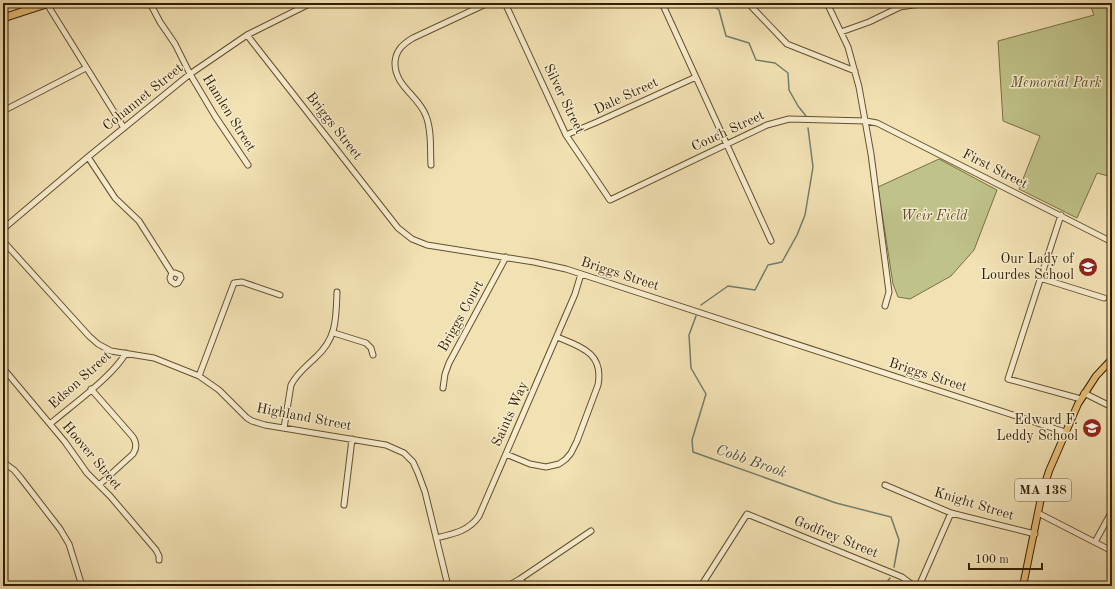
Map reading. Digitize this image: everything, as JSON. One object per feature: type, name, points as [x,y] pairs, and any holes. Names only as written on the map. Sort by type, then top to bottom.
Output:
[{"type":"highway","points":[[3,18],[48,3]]},
{"type":"main road","name":"MA 138","points":[[1023,586],[1047,477],[1065,432],[1082,396],[1096,376],[1112,359]]},
{"type":"street","points":[[48,3],[86,68],[124,128]]},
{"type":"street","name":"Hamlen Street","points":[[150,3],[160,22],[175,44],[190,74],[215,116],[248,166]]},
{"type":"street","name":"Cohannet Street","points":[[3,229],[88,156],[190,74],[248,35],[311,3]]},
{"type":"street","points":[[431,165],[429,130],[426,116],[420,105],[399,80],[395,64],[397,53],[403,44],[413,38],[488,3]]},
{"type":"street","name":"Silver Street","points":[[505,3],[566,135],[610,200]]},
{"type":"street","points":[[662,3],[772,241]]},
{"type":"street","points":[[748,3],[787,44],[855,71]]},
{"type":"street","points":[[827,3],[841,32],[855,71],[866,121],[889,292],[885,306]]},
{"type":"street","points":[[841,32],[906,4],[937,3]]},
{"type":"street","name":"Briggs Street","points":[[248,35],[402,233],[412,240],[427,245],[553,266],[581,274],[1065,432]]},
{"type":"street","points":[[3,111],[86,68]]},
{"type":"street","name":"Dale Street","points":[[566,135],[696,77]]},
{"type":"street","name":"Couch Street","points":[[610,200],[767,125],[789,119],[866,121]]},
{"type":"street","name":"First Street","points":[[866,121],[877,123],[1112,242]]},
{"type":"street","points":[[88,156],[115,198],[139,221],[172,273]]},
{"type":"street","points":[[1061,215],[1008,378],[1082,396],[1112,407]]},
{"type":"street","name":"Highland Street","points":[[3,241],[89,336],[98,344],[111,351],[154,358],[199,376],[219,390],[247,418],[259,424],[352,439],[392,447],[404,453],[413,462],[423,488],[448,586]]},
{"type":"street","name":"Briggs Court","points":[[443,388],[445,374],[449,363],[506,257]]},
{"type":"street","name":"Saints Way","points":[[436,538],[462,531],[476,521],[557,337],[575,294],[581,274]]},
{"type":"street","points":[[1040,278],[1104,298]]},
{"type":"street","points":[[199,376],[234,283],[242,282],[280,295]]},
{"type":"street","points":[[284,428],[294,379],[298,373],[318,355],[334,333],[336,324],[337,292]]},
{"type":"street","points":[[334,333],[366,344],[371,348],[373,355]]},
{"type":"street","points":[[506,454],[538,466],[553,466],[566,459],[578,441],[598,385],[598,368],[594,358],[586,350],[557,337]]},
{"type":"street","name":"Edson Street","points":[[50,424],[120,362],[126,353]]},
{"type":"street","name":"Hoover Street","points":[[3,368],[50,424],[87,473],[110,496],[156,550],[159,560]]},
{"type":"street","points":[[91,389],[133,438],[136,444],[136,449],[133,454],[99,485]]},
{"type":"street","points":[[344,505],[352,439]]},
{"type":"street","points":[[3,462],[20,477],[62,533],[69,544],[82,586]]},
{"type":"street","name":"Knight Street","points":[[885,485],[951,513],[1035,534]]},
{"type":"street","points":[[1095,542],[1112,511]]},
{"type":"street","points":[[919,586],[951,513]]},
{"type":"street","points":[[1038,513],[1112,551]]},
{"type":"street","name":"Godfrey Street","points":[[701,586],[747,514],[902,577],[914,586]]},
{"type":"street","points":[[508,586],[590,531]]},
{"type":"street","points":[[520,579],[525,586]]},
{"type":"green space","name":"Memorial Park","points":[[1104,3],[1112,3],[1112,177],[1097,173],[1077,218],[1019,189],[1040,136],[1003,121],[998,41],[1094,15],[1091,7]]},
{"type":"green space","name":"Weir Field","points":[[939,159],[997,190],[974,250],[951,276],[910,299],[898,297],[893,284],[878,187]]},
{"type":"waterway","name":"Cobb Brook","points":[[709,3],[719,10],[726,36],[749,43],[756,60],[775,63],[788,73],[789,90],[798,106],[806,116]]},
{"type":"waterway","name":"Cobb Brook","points":[[701,305],[728,286],[755,290],[768,265],[782,262],[797,235],[805,215],[813,167],[808,128]]},
{"type":"waterway","name":"Cobb Brook","points":[[696,316],[689,335],[691,368],[706,394],[692,440],[693,452],[836,503],[891,517],[899,540],[894,567]]},
{"type":"waterway","name":"Cobb Brook","points":[[884,586],[890,578]]},
{"type":"place","name":"Our Lady of Lourdes School","points":[[1088,267]]},
{"type":"place","name":"Edward F. Leddy School","points":[[1092,428]]}]
